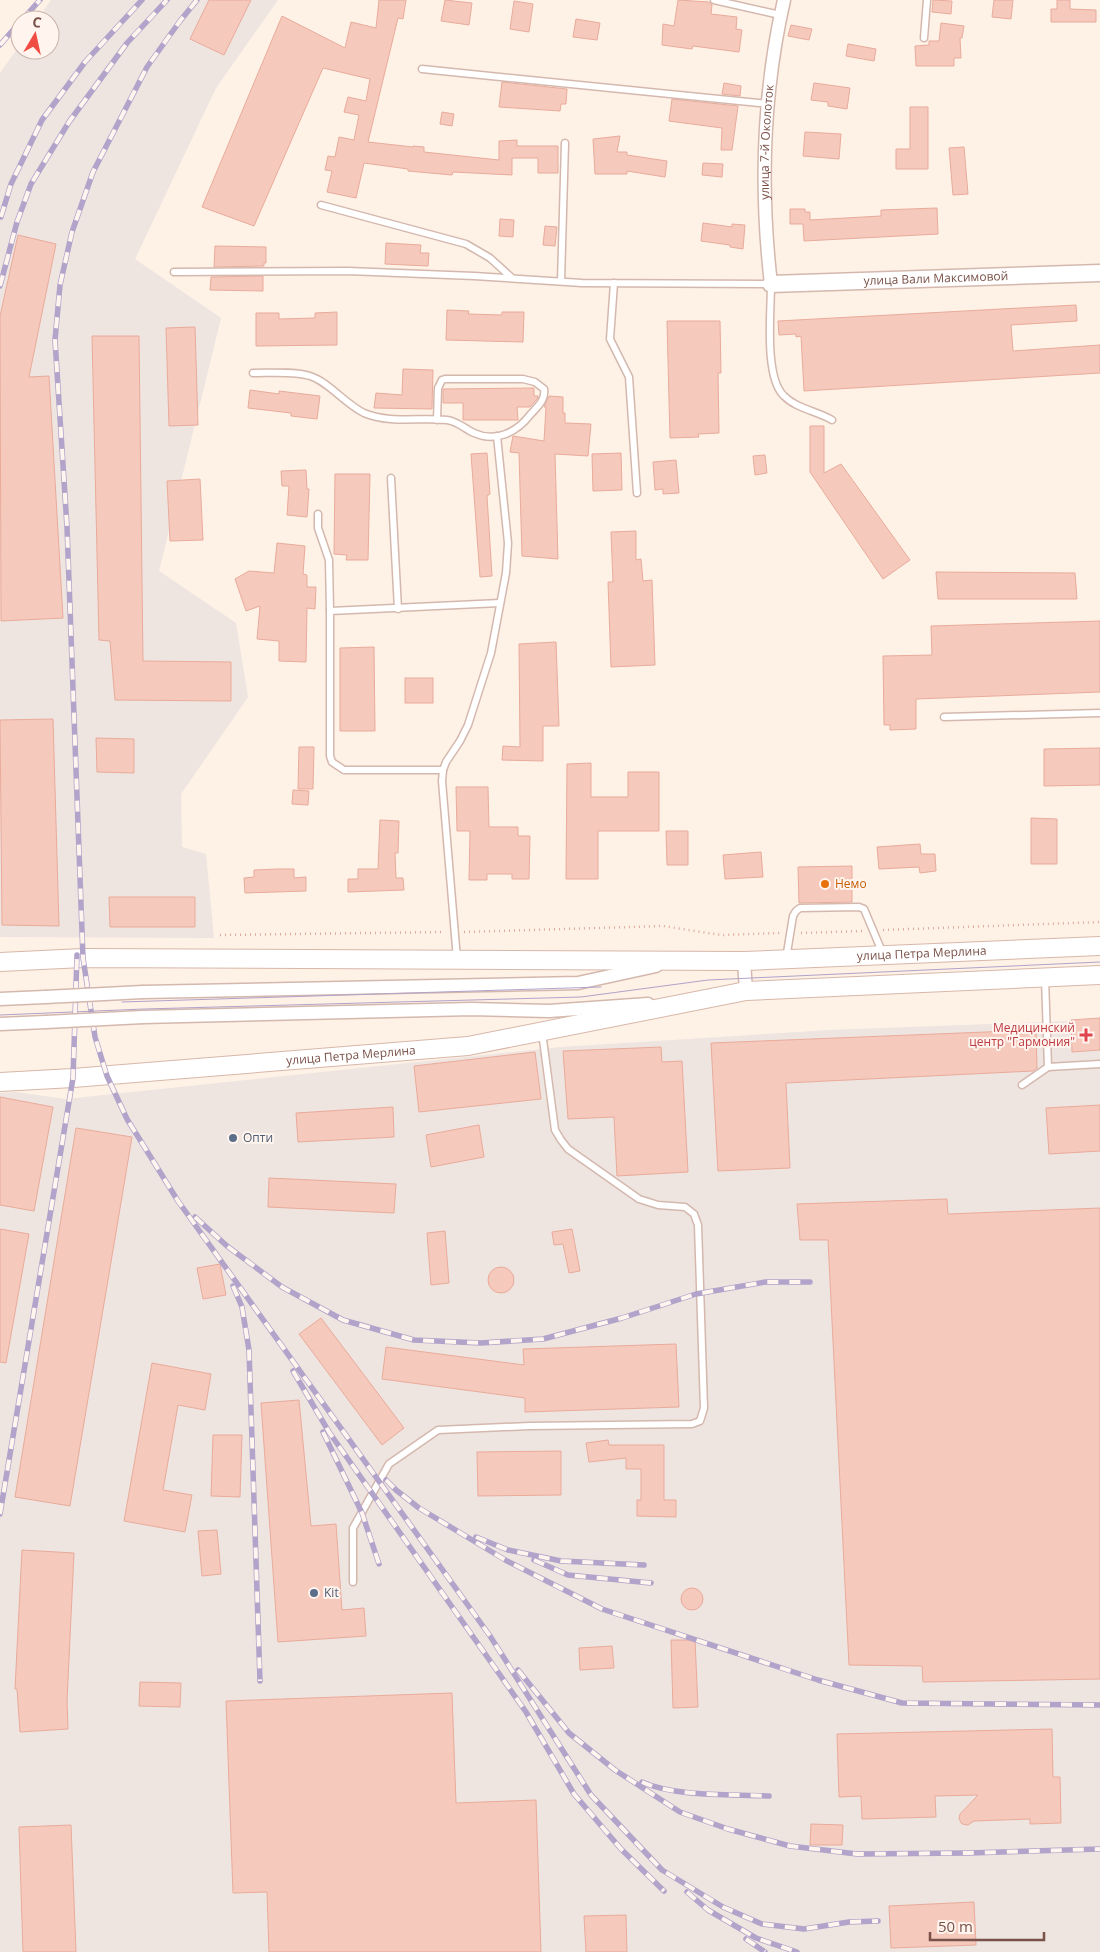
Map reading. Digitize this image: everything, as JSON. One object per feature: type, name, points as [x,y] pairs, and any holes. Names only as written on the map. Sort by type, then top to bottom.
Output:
[{"type":"main road","name":"улица Петра Мерлина","points":[[0,962],[83,958],[744,961],[1100,946]]},
{"type":"main road","name":"улица Петра Мерлина","points":[[0,1082],[81,1078],[468,1046],[746,991],[1100,975]]},
{"type":"street","name":"улица 7-й Околоток","points":[[771,284],[764,215],[768,104],[775,40],[784,0]]},
{"type":"street","name":"улица Вали Максимовой","points":[[771,284],[1100,273]]},
{"type":"street","name":"улица Петра Мерлина","points":[[0,999],[143,992],[578,983],[680,961]]},
{"type":"street","points":[[744,961],[746,991]]},
{"type":"street","name":"улица Петра Мерлина","points":[[0,1024],[143,1017],[472,1008],[549,1011],[698,1000]]},
{"type":"lane","points":[[714,0],[780,15]]},
{"type":"lane","points":[[924,38],[927,0]]},
{"type":"lane","points":[[422,69],[768,104]]},
{"type":"lane","points":[[561,281],[566,143]]},
{"type":"lane","points":[[321,205],[466,244],[490,258],[512,278]]},
{"type":"lane","points":[[174,272],[348,271],[582,283],[771,284],[771,360],[772,373],[776,385],[784,396],[794,403],[832,420]]},
{"type":"lane","points":[[614,283],[610,339],[629,377],[637,493]]},
{"type":"lane","points":[[253,373],[309,375],[354,407],[372,416],[413,421],[451,420],[476,434],[497,436],[510,434],[524,424],[542,401],[545,393],[544,389],[535,382],[523,379],[445,378],[440,382],[438,388],[437,420]]},
{"type":"lane","points":[[457,960],[442,781],[443,770],[468,725],[491,653],[508,559],[497,436]]},
{"type":"lane","points":[[391,478],[398,609]]},
{"type":"lane","points":[[318,514],[318,528],[329,560],[330,756],[332,762],[344,770],[443,770]]},
{"type":"lane","points":[[330,611],[500,603]]},
{"type":"lane","points":[[944,717],[1100,713]]},
{"type":"lane","points":[[786,959],[793,916],[800,908],[859,907],[866,912],[884,955]]},
{"type":"lane","points":[[1045,977],[1048,1067]]},
{"type":"lane","points":[[353,1582],[353,1528],[389,1464],[438,1430],[540,1426],[692,1424],[700,1421],[704,1408],[698,1225],[694,1214],[685,1207],[658,1205],[639,1199],[568,1149],[555,1130],[542,1031]]},
{"type":"lane","points":[[1022,1085],[1048,1067],[1100,1064]]},
{"type":"path","points":[[220,934],[455,932],[663,926],[721,935],[1100,922]]},
{"type":"shaded area","points":[[51,0],[278,0],[216,88],[135,259],[221,318],[159,571],[236,623],[248,697],[181,794],[182,847],[206,854],[214,938],[0,937],[0,73],[10,59],[60,60],[60,10],[44,10]]},
{"type":"shaded area","points":[[1100,1020],[1100,1952],[0,1952],[0,1093],[15,1092],[66,1099],[561,1047],[830,1030]]},
{"type":"building","points":[[209,0],[251,0],[224,55],[190,39]]},
{"type":"building","points":[[379,0],[406,0],[403,19],[398,18],[368,142],[424,147],[424,152],[499,160],[499,141],[517,140],[517,146],[558,146],[558,173],[538,173],[538,158],[512,158],[512,175],[453,172],[452,175],[408,171],[408,169],[364,163],[356,198],[327,192],[332,171],[325,170],[328,156],[335,157],[339,137],[354,140],[359,115],[344,112],[348,97],[366,101],[370,79],[323,68],[254,226],[202,207],[282,16],[345,48],[351,22],[376,28]]},
{"type":"building","points":[[445,0],[472,3],[469,25],[441,21]]},
{"type":"building","points":[[678,0],[709,2],[712,5],[711,14],[737,17],[736,29],[742,30],[739,52],[693,46],[692,49],[662,45],[663,24],[674,26]]},
{"type":"building","points":[[933,0],[952,1],[951,14],[932,12]]},
{"type":"building","points":[[994,0],[1013,0],[1011,19],[992,17]]},
{"type":"building","points":[[1057,0],[1070,0],[1070,9],[1096,10],[1096,22],[1051,22],[1051,9],[1057,9]]},
{"type":"building","points":[[514,1],[533,4],[529,32],[510,29]]},
{"type":"building","points":[[576,19],[600,23],[597,40],[573,37]]},
{"type":"building","points":[[941,23],[964,26],[962,38],[960,38],[961,58],[954,58],[954,66],[916,66],[915,46],[929,45],[929,41],[939,41]]},
{"type":"building","points":[[791,25],[812,29],[809,40],[788,36]]},
{"type":"building","points":[[848,44],[876,49],[874,61],[846,56]]},
{"type":"building","points":[[502,82],[567,89],[566,104],[561,104],[560,111],[499,107]]},
{"type":"building","points":[[724,83],[741,86],[740,96],[722,94]]},
{"type":"building","points":[[814,83],[850,88],[847,109],[828,106],[828,102],[811,100]]},
{"type":"building","points":[[672,99],[738,106],[732,150],[721,150],[722,128],[669,121]]},
{"type":"building","points":[[910,107],[928,107],[928,169],[896,169],[896,149],[910,149]]},
{"type":"building","points":[[442,112],[454,114],[452,126],[440,124]]},
{"type":"building","points":[[805,132],[841,134],[839,159],[803,156]]},
{"type":"building","points":[[620,136],[617,152],[627,152],[627,155],[667,161],[665,177],[627,171],[627,174],[595,174],[593,139]]},
{"type":"building","points":[[964,147],[968,194],[953,195],[949,148]]},
{"type":"building","points":[[703,163],[723,164],[722,177],[702,175]]},
{"type":"building","points":[[937,208],[938,234],[804,241],[803,224],[790,224],[790,209],[805,209],[805,212],[810,212],[810,220],[881,216],[881,210]]},
{"type":"building","points":[[500,219],[514,220],[513,237],[499,236]]},
{"type":"building","points":[[703,223],[732,227],[732,224],[745,225],[743,249],[701,241]]},
{"type":"building","points":[[545,226],[557,227],[555,246],[543,245]]},
{"type":"building","points":[[18,235],[56,244],[29,377],[49,376],[63,618],[1,621],[0,316]]},
{"type":"building","points":[[386,243],[421,245],[420,253],[429,253],[428,266],[385,264]]},
{"type":"building","points":[[215,246],[266,247],[266,263],[264,263],[264,266],[214,267]]},
{"type":"building","points":[[263,276],[263,291],[210,290],[211,277]]},
{"type":"building","points":[[1076,305],[1077,321],[1011,325],[1013,351],[1100,345],[1100,373],[804,391],[801,336],[796,337],[796,334],[779,335],[778,321]]},
{"type":"building","points":[[447,310],[469,311],[468,314],[502,315],[502,312],[524,312],[523,342],[446,340]]},
{"type":"building","points":[[337,312],[337,345],[256,346],[256,313],[279,313],[279,319],[315,318],[315,313]]},
{"type":"building","points":[[667,321],[720,321],[721,373],[718,373],[719,433],[698,434],[699,437],[670,438]]},
{"type":"building","points":[[195,327],[198,425],[169,426],[166,328]]},
{"type":"building","points":[[92,336],[139,336],[143,661],[231,662],[231,701],[115,700],[110,641],[99,640]]},
{"type":"building","points":[[403,369],[433,370],[432,409],[374,408],[376,393],[402,395]]},
{"type":"building","points":[[534,388],[534,396],[538,396],[538,398],[530,407],[517,407],[518,420],[463,420],[463,403],[443,403],[443,389]]},
{"type":"building","points":[[250,390],[279,394],[279,391],[320,396],[317,419],[291,416],[291,413],[248,408]]},
{"type":"building","points":[[549,396],[563,397],[565,423],[591,424],[588,456],[555,454],[558,559],[522,556],[519,453],[510,452],[513,436],[544,441],[546,407],[544,407]]},
{"type":"building","points":[[810,426],[824,426],[824,473],[841,464],[910,560],[883,579],[810,472]]},
{"type":"building","points":[[487,453],[490,494],[487,496],[492,576],[480,577],[471,454]]},
{"type":"building","points":[[621,453],[622,490],[593,491],[592,454]]},
{"type":"building","points":[[765,455],[767,473],[755,475],[753,456]]},
{"type":"building","points":[[676,460],[679,493],[663,494],[663,489],[655,490],[653,462]]},
{"type":"building","points":[[306,470],[307,489],[309,489],[307,517],[287,515],[289,486],[282,486],[281,471]]},
{"type":"building","points":[[335,474],[370,474],[368,560],[346,560],[347,555],[334,554]]},
{"type":"building","points":[[200,479],[203,540],[170,541],[167,481]]},
{"type":"building","points":[[636,531],[636,560],[641,559],[643,581],[652,580],[655,665],[611,667],[608,582],[613,582],[611,532]]},
{"type":"building","points":[[277,543],[305,546],[303,574],[307,575],[307,587],[316,587],[315,609],[307,608],[306,662],[279,661],[279,641],[257,639],[260,606],[246,611],[235,579],[249,571],[274,573]]},
{"type":"building","points":[[936,572],[1075,573],[1077,599],[938,599]]},
{"type":"building","points":[[1100,621],[1100,692],[916,699],[916,729],[890,730],[890,725],[884,725],[883,656],[932,655],[931,626]]},
{"type":"building","points":[[556,642],[559,726],[543,726],[543,761],[502,760],[503,746],[520,747],[519,644]]},
{"type":"building","points":[[374,647],[375,731],[340,731],[340,648]]},
{"type":"building","points":[[405,678],[433,678],[433,703],[405,703]]},
{"type":"building","points":[[53,719],[59,926],[2,925],[0,720]]},
{"type":"building","points":[[96,738],[134,739],[134,773],[97,772]]},
{"type":"building","points":[[299,747],[314,747],[313,789],[298,789]]},
{"type":"building","points":[[1100,748],[1100,785],[1044,786],[1044,749]]},
{"type":"building","points":[[591,763],[591,797],[628,797],[628,772],[659,772],[659,831],[598,831],[598,879],[566,879],[567,764]]},
{"type":"building","points":[[456,787],[488,787],[489,827],[518,827],[518,836],[530,836],[529,879],[512,879],[512,874],[487,874],[487,880],[469,880],[470,831],[457,831]]},
{"type":"building","points":[[293,790],[309,791],[308,805],[292,804]]},
{"type":"building","points":[[1031,818],[1057,819],[1057,864],[1031,864]]},
{"type":"building","points":[[380,820],[399,821],[398,853],[395,853],[396,878],[403,878],[404,890],[348,892],[348,879],[358,879],[358,869],[378,869]]},
{"type":"building","points":[[666,831],[688,831],[688,865],[667,865]]},
{"type":"building","points":[[920,844],[921,854],[935,854],[936,871],[920,873],[919,867],[879,869],[877,847]]},
{"type":"building","points":[[761,852],[763,877],[725,879],[723,855]]},
{"type":"building","name":"Немо","points":[[852,866],[852,902],[799,903],[798,867]]},
{"type":"building","points":[[294,869],[294,878],[306,877],[306,891],[245,893],[244,878],[254,877],[254,870]]},
{"type":"building","points":[[109,897],[195,897],[195,927],[110,927]]},
{"type":"building","name":"Медицинский центр \"Гармония\"","points":[[1100,1018],[1100,1050],[1072,1052],[1071,1020]]},
{"type":"building","points":[[1036,1030],[1037,1068],[1033,1071],[786,1083],[790,1168],[718,1171],[711,1043]]},
{"type":"building","points":[[661,1047],[662,1062],[682,1061],[688,1172],[617,1176],[614,1117],[568,1119],[563,1051]]},
{"type":"building","points":[[535,1052],[541,1099],[419,1112],[414,1066]]},
{"type":"building","points":[[0,1097],[53,1107],[34,1211],[0,1205]]},
{"type":"building","points":[[1100,1105],[1100,1151],[1049,1154],[1046,1108]]},
{"type":"building","points":[[393,1107],[394,1137],[298,1142],[296,1113]]},
{"type":"building","points":[[479,1125],[484,1157],[431,1167],[426,1135]]},
{"type":"building","points":[[76,1128],[132,1137],[70,1506],[15,1497]]},
{"type":"building","points":[[269,1178],[396,1184],[394,1213],[268,1207]]},
{"type":"building","points":[[947,1199],[948,1214],[1100,1208],[1100,1679],[923,1682],[922,1666],[849,1665],[828,1240],[800,1240],[797,1204]]},
{"type":"building","points":[[0,1229],[29,1234],[6,1363],[0,1362]]},
{"type":"building","points":[[572,1229],[580,1271],[569,1273],[563,1244],[554,1245],[552,1232]]},
{"type":"building","points":[[445,1231],[449,1283],[431,1285],[427,1233]]},
{"type":"building","points":[[220,1264],[226,1295],[203,1299],[197,1268]]},
{"type":"building","points":[[501,1267],[510,1271],[514,1280],[510,1289],[501,1293],[492,1289],[488,1280],[492,1271]]},
{"type":"building","points":[[321,1318],[404,1428],[382,1445],[299,1334]]},
{"type":"building","points":[[676,1344],[679,1407],[525,1412],[525,1398],[382,1379],[386,1347],[524,1365],[523,1349]]},
{"type":"building","points":[[152,1363],[211,1374],[205,1410],[178,1405],[163,1490],[192,1495],[185,1532],[124,1521]]},
{"type":"building","points":[[299,1400],[311,1526],[336,1524],[342,1610],[364,1608],[366,1636],[278,1642],[261,1403]]},
{"type":"building","points":[[213,1435],[242,1435],[240,1497],[211,1496]]},
{"type":"building","points":[[608,1440],[609,1445],[664,1445],[664,1500],[676,1500],[676,1517],[637,1516],[637,1500],[641,1500],[641,1469],[626,1469],[626,1458],[589,1462],[586,1443]]},
{"type":"building","points":[[561,1451],[561,1495],[478,1496],[477,1452]]},
{"type":"building","points":[[217,1530],[221,1574],[202,1576],[198,1531]]},
{"type":"building","points":[[22,1550],[74,1553],[67,1701],[68,1729],[20,1732],[17,1689],[15,1689]]},
{"type":"building","points":[[692,1588],[700,1591],[703,1599],[700,1607],[692,1610],[684,1607],[681,1599],[684,1591]]},
{"type":"building","points":[[671,1640],[695,1640],[698,1707],[673,1708]]},
{"type":"building","points":[[612,1646],[614,1668],[580,1670],[579,1648]]},
{"type":"building","points":[[140,1682],[181,1683],[180,1707],[139,1706]]},
{"type":"building","points":[[452,1693],[456,1803],[536,1800],[541,1952],[269,1952],[267,1892],[233,1893],[226,1701]]},
{"type":"building","points":[[1052,1729],[1053,1777],[1060,1777],[1061,1823],[1030,1824],[1030,1819],[974,1821],[968,1825],[962,1824],[959,1819],[960,1814],[978,1795],[935,1796],[936,1817],[862,1819],[861,1796],[839,1797],[837,1734]]},
{"type":"building","points":[[811,1824],[843,1825],[842,1845],[810,1845]]},
{"type":"building","points":[[71,1825],[76,1952],[23,1952],[19,1827]]},
{"type":"building","points":[[974,1902],[976,1945],[891,1948],[889,1906]]},
{"type":"building","points":[[626,1915],[627,1952],[586,1952],[584,1916]]},
{"type":"tram line","points":[[0,1015],[144,1009],[581,997],[708,980],[1100,962]]},
{"type":"tram line","points":[[122,1002],[601,987]]},
{"type":"railway","points":[[31,10],[40,0]]},
{"type":"railway","points":[[1,217],[11,184],[42,120],[85,62],[142,0]]},
{"type":"railway","points":[[0,286],[17,222],[31,184],[69,122],[127,43],[167,0]]},
{"type":"railway","points":[[197,0],[147,67],[93,172],[72,232],[60,285],[55,340],[67,527],[83,958],[95,1037],[107,1076],[127,1119],[178,1201],[490,1636],[591,1795],[662,1870],[723,1907],[762,1924],[804,1929],[849,1922],[878,1921]]},
{"type":"railway","points":[[0,45],[10,34]]},
{"type":"railway","points":[[0,1514],[73,1078],[77,955]]},
{"type":"railway","points":[[195,1217],[227,1246],[282,1287],[343,1320],[414,1340],[481,1343],[543,1339],[622,1318],[696,1294],[765,1282],[810,1282]]},
{"type":"railway","points":[[233,1286],[242,1307],[249,1350],[260,1681]]},
{"type":"railway","points":[[293,1371],[329,1432],[526,1712],[574,1794],[621,1849],[664,1891]]},
{"type":"railway","points":[[323,1432],[362,1513],[379,1564]]},
{"type":"railway","points":[[386,1480],[419,1508],[507,1561],[602,1609],[818,1680],[902,1703],[1100,1705]]},
{"type":"railway","points":[[476,1537],[508,1550],[561,1561],[644,1565]]},
{"type":"railway","points":[[534,1560],[568,1575],[651,1583]]},
{"type":"railway","points":[[518,1670],[569,1733],[615,1770],[680,1812],[728,1829],[790,1846],[857,1854],[1100,1849]]},
{"type":"railway","points":[[642,1782],[655,1787],[687,1792],[769,1796]]},
{"type":"railway","points":[[687,1892],[708,1910],[756,1938],[797,1952]]},
{"type":"railway","points":[[746,1939],[765,1952]]},
{"type":"place","name":"Немо","points":[[825,884]]},
{"type":"place","name":"Медицинский центр \"Гармония\"","points":[[1086,1035]]},
{"type":"place","name":"Опти","points":[[233,1138]]},
{"type":"place","name":"Kit","points":[[314,1593]]}]
